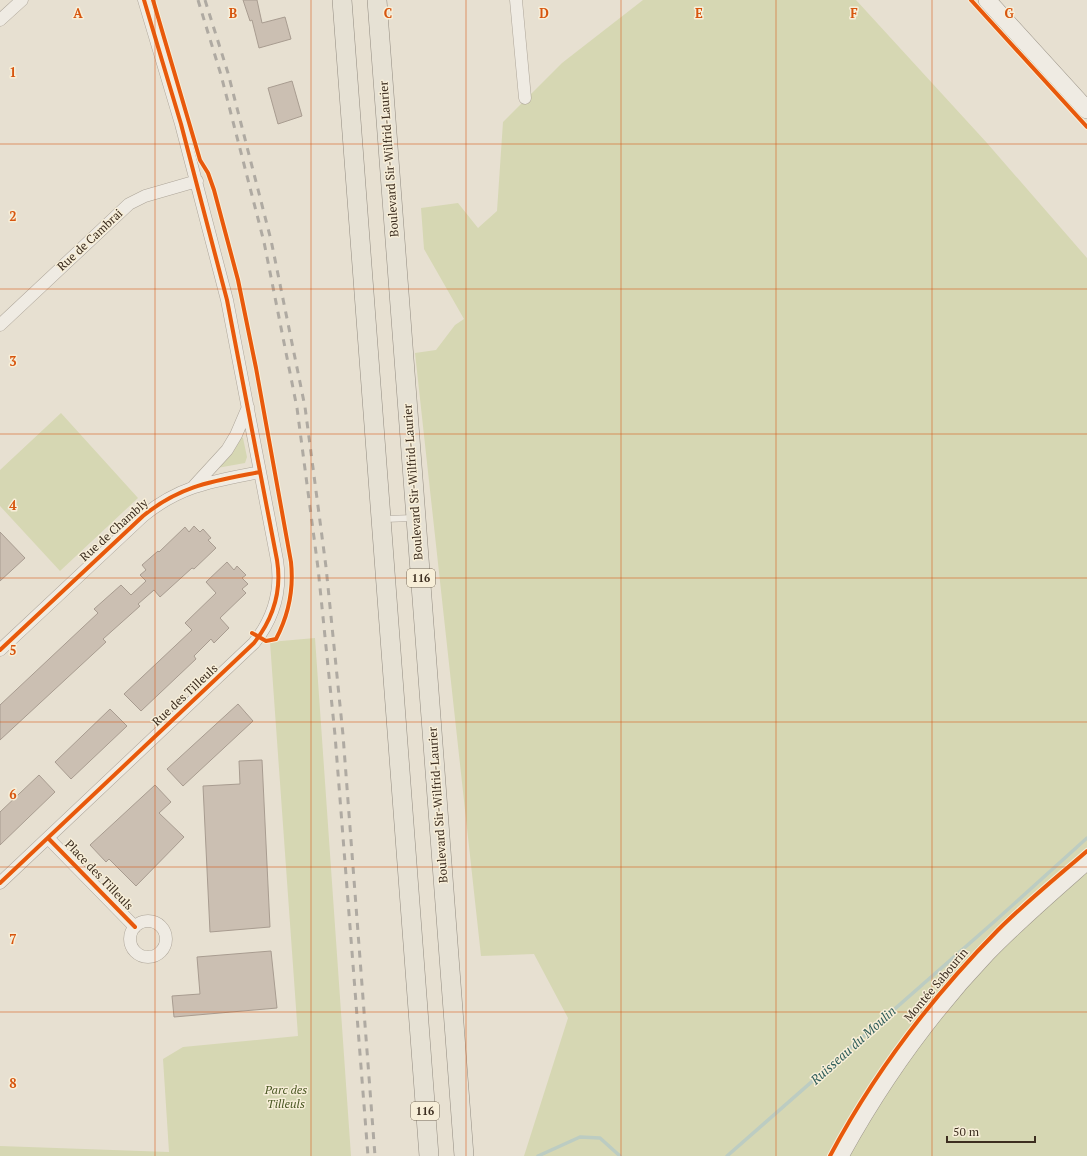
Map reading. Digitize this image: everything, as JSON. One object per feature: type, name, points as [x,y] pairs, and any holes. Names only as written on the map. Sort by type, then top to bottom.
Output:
[{"type":"main road","name":"116","points":[[342,0],[429,1156]]},
{"type":"main road","name":"Boulevard Sir-Wilfrid-Laurier","points":[[377,0],[464,1156]]},
{"type":"street","points":[[0,20],[22,0]]},
{"type":"street","points":[[144,0],[197,181],[227,300],[260,472]]},
{"type":"street","points":[[516,0],[525,98]]},
{"type":"street","points":[[987,0],[1087,110]]},
{"type":"street","name":"Rue de Cambrai","points":[[0,325],[129,204],[145,196],[197,181]]},
{"type":"street","name":"Rue de Chambly","points":[[193,487],[227,450],[236,435],[248,407]]},
{"type":"street","name":"Rue de Chambly","points":[[0,650],[143,516],[165,500],[193,487],[216,480],[260,472]]},
{"type":"street","name":"Rue des Tilleuls","points":[[0,883],[247,650],[263,630],[274,608],[278,576],[277,560],[260,472]]},
{"type":"street","name":"Place des Tilleuls","points":[[48,838],[135,927]]},
{"type":"street","name":"Montée Sabourin","points":[[840,1156],[863,1115],[899,1060],[954,990],[1011,929],[1087,862]]},
{"type":"lane","points":[[380,520],[416,518]]},
{"type":"green space","points":[[643,0],[856,0],[987,143],[1087,258],[1087,1156],[524,1156],[568,1018],[534,954],[481,956],[415,353],[436,350],[455,325],[464,319],[424,249],[421,208],[458,203],[478,228],[497,211],[503,122],[562,63]]},
{"type":"green space","points":[[61,413],[138,498],[60,571],[0,506],[0,470]]},
{"type":"green space","points":[[242,437],[247,457],[245,463],[217,468]]},
{"type":"green space","name":"Parc des Tilleuls","points":[[315,638],[351,1156],[0,1156],[0,1146],[169,1152],[163,1059],[183,1047],[298,1036],[270,642]]},
{"type":"building","points":[[243,0],[257,0],[262,23],[285,17],[291,39],[259,48],[252,20],[250,21]]},
{"type":"building","points":[[292,81],[302,116],[278,124],[268,88]]},
{"type":"building","points":[[194,526],[200,532],[203,529],[211,538],[208,540],[216,548],[194,569],[192,568],[160,597],[154,590],[138,604],[140,606],[103,639],[106,642],[0,740],[0,705],[98,613],[94,609],[121,585],[131,595],[146,581],[140,575],[146,570],[142,565],[158,551],[159,552],[185,527],[189,532]]},
{"type":"building","points":[[0,532],[25,558],[0,581]]},
{"type":"building","points":[[227,562],[234,570],[237,566],[246,575],[242,578],[248,584],[242,589],[246,593],[220,618],[229,628],[214,643],[211,639],[194,656],[196,659],[141,711],[124,694],[192,630],[185,623],[216,593],[206,582]]},
{"type":"building","points":[[238,704],[253,721],[183,786],[167,769]]},
{"type":"building","points":[[110,709],[127,726],[71,779],[55,762]]},
{"type":"building","points":[[262,760],[270,927],[210,932],[203,786],[240,784],[239,761]]},
{"type":"building","points":[[39,775],[55,792],[0,845],[0,812]]},
{"type":"building","points":[[155,785],[171,802],[159,813],[184,837],[136,886],[109,859],[106,862],[90,845]]},
{"type":"building","points":[[271,951],[277,1008],[174,1017],[172,996],[200,994],[197,957]]},
{"type":"waterway","name":"Ruisseau du Moulin","points":[[727,1156],[995,921],[1087,838]]},
{"type":"waterway","name":"Ruisseau du Moulin","points":[[538,1156],[580,1137],[600,1138],[620,1156]]},
{"type":"railway","points":[[198,0],[221,75],[264,242],[297,408],[318,568],[335,735],[368,1156]]},
{"type":"railway","points":[[205,0],[228,73],[271,240],[305,407],[326,567],[343,735],[375,1156]]},
{"type":"cycle path","points":[[0,883],[254,643],[261,634],[271,614],[277,594],[277,560],[227,300],[181,124],[144,0]]},
{"type":"cycle path","points":[[153,0],[200,160],[208,173],[214,190],[238,280],[256,368],[291,562],[292,582],[290,602],[276,639],[266,641],[252,633]]},
{"type":"cycle path","points":[[971,0],[1087,127]]},
{"type":"cycle path","points":[[0,650],[143,516],[157,506],[171,497],[198,486],[260,472]]},
{"type":"cycle path","points":[[48,838],[135,927]]},
{"type":"cycle path","points":[[830,1156],[847,1125],[885,1066],[927,1009],[998,930],[1087,851]]}]
